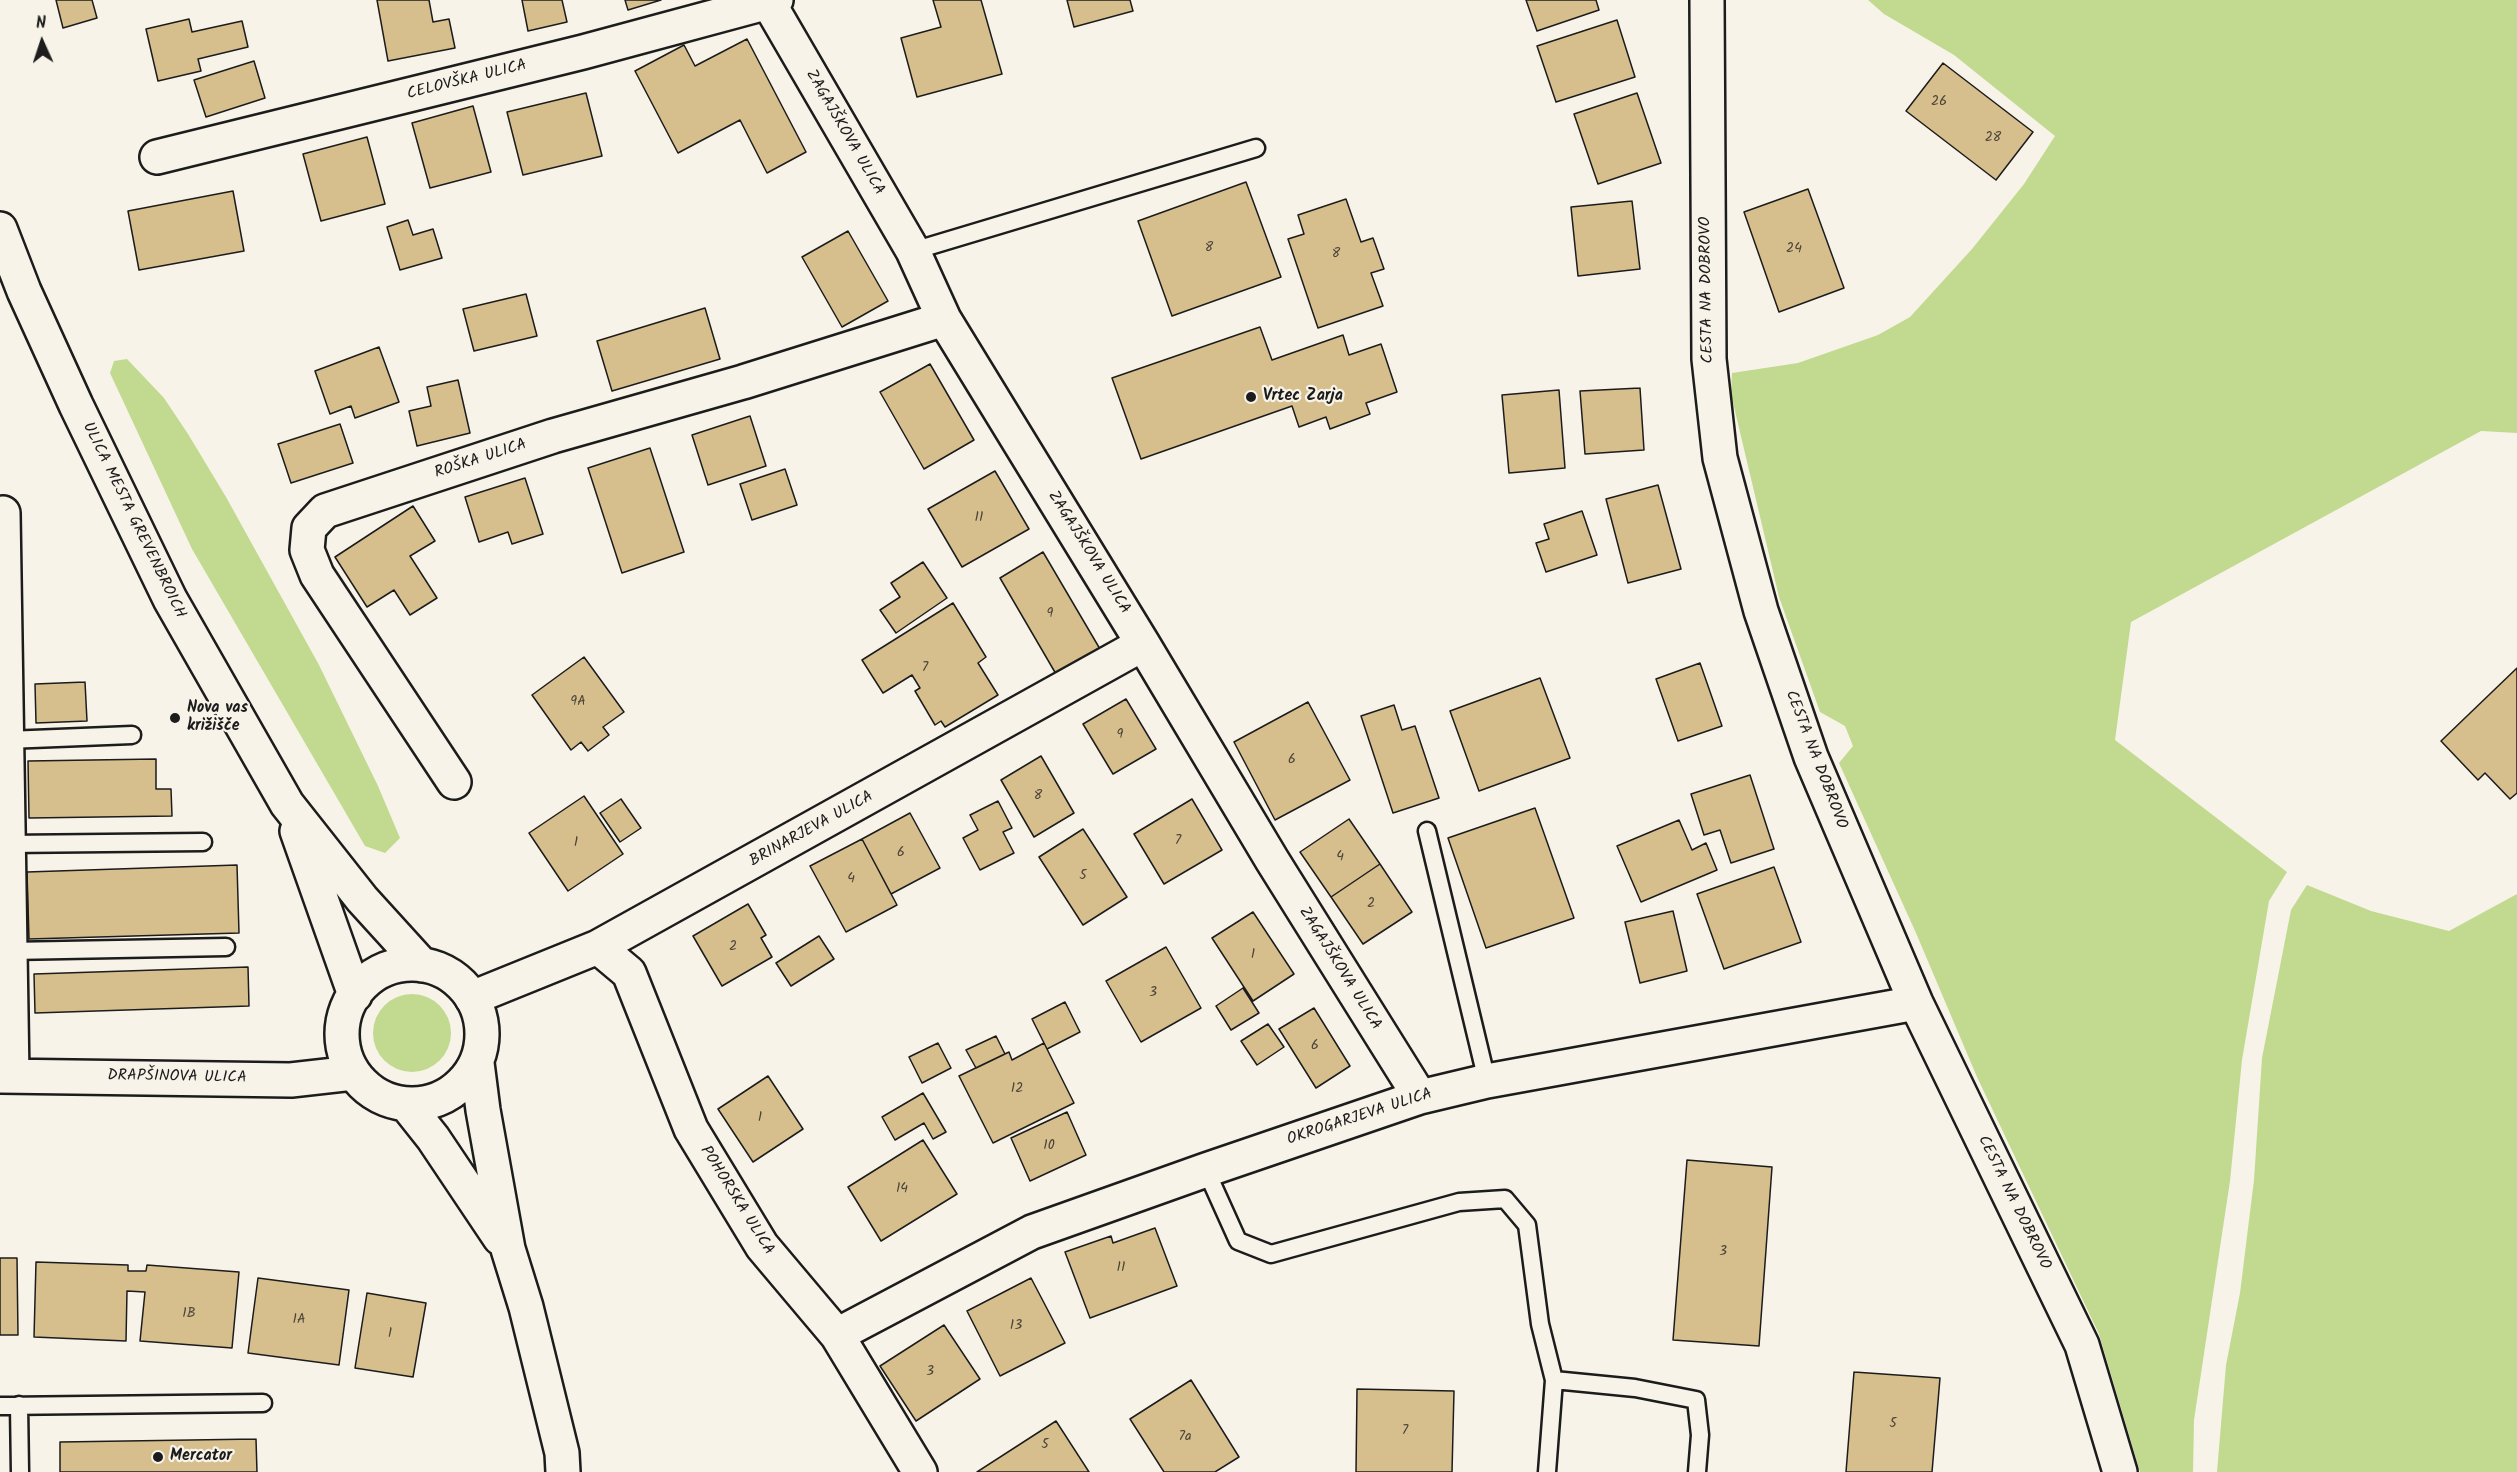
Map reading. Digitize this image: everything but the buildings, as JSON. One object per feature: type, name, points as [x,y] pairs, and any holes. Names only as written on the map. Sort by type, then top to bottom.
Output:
[{"type":"street","name":"CESTA NA DOBROVO","points":[[1707,0],[1709,359],[1720,458],[1761,611],[1811,757],[1916,1003],[2082,1345],[2120,1472]]},
{"type":"street","name":"CELOVŠKA ULICA","points":[[157,157],[583,52],[770,1]]},
{"type":"street","name":"ZAGAJŠKOVA ULICA","points":[[770,1],[913,251],[944,319],[1272,860],[1420,1097]]},
{"type":"street","name":"ULICA MESTA GREVENBROICH","points":[[0,229],[24,291],[76,405],[170,598],[286,804]]},
{"type":"street","name":"ROŠKA ULICA","points":[[454,782],[317,575],[307,550],[309,528],[325,512],[554,436],[743,382],[944,319]]},
{"type":"street","points":[[3,513],[10,951],[6,1076]]},
{"type":"street","name":"BRINARJEVA ULICA","points":[[472,998],[598,947],[1143,644]]},
{"type":"street","points":[[286,804],[362,899],[422,965]]},
{"type":"street","points":[[286,804],[355,994]]},
{"type":"street","name":"POHORSKA ULICA","points":[[598,947],[629,973],[691,1129],[762,1246],[837,1335],[920,1472]]},
{"type":"street","points":[[402,964],[422,965],[441,971],[459,981],[472,998],[481,1019],[483,1041],[477,1063],[465,1081],[448,1095],[428,1103],[406,1104],[385,1099],[367,1089],[353,1073],[344,1054],[342,1034],[345,1013],[355,994],[367,980],[384,970],[402,964]]},
{"type":"street","name":"OKROGARJEVA ULICA","points":[[837,1335],[1032,1232],[1420,1097],[1487,1081],[1916,1003]]},
{"type":"street","points":[[477,1063],[483,1110],[508,1249],[526,1307],[562,1453],[563,1472]]},
{"type":"street","name":"DRAPŠINOVA ULICA","points":[[6,1076],[291,1080],[353,1073]]},
{"type":"street","points":[[406,1104],[433,1138],[508,1249]]},
{"type":"lane","points":[[913,251],[1256,148]]},
{"type":"lane","points":[[6,740],[132,735]]},
{"type":"lane","points":[[1427,831],[1487,1081]]},
{"type":"lane","points":[[8,844],[203,842]]},
{"type":"lane","points":[[10,951],[226,947]]},
{"type":"lane","points":[[1206,1170],[1238,1241],[1271,1254],[1460,1202],[1504,1198],[1527,1226],[1540,1324],[1554,1380],[1547,1472]]},
{"type":"lane","points":[[1554,1380],[1635,1388],[1696,1400],[1700,1435],[1697,1472]]},
{"type":"lane","points":[[0,1406],[263,1403]]},
{"type":"lane","points":[[19,1405],[20,1472]]},
{"type":"green space","points":[[1868,0],[2517,0],[2517,433],[2481,431],[2131,622],[2115,740],[2287,872],[2269,901],[2242,1060],[2230,1181],[2194,1420],[2193,1472],[2140,1472],[2099,1334],[1977,1077],[1916,933],[1839,763],[1853,746],[1845,726],[1820,712],[1779,597],[1731,394],[1732,373],[1798,363],[1878,335],[1910,317],[1972,249],[2024,184],[2055,136],[1954,55],[1884,14]]},
{"type":"green space","points":[[127,359],[164,398],[188,434],[226,497],[319,665],[378,786],[400,838],[385,853],[365,846],[192,549],[110,373],[114,361]]},
{"type":"green space","points":[[2307,885],[2371,911],[2449,931],[2517,894],[2517,1472],[2217,1472],[2226,1365],[2240,1293],[2254,1180],[2262,1058],[2291,910]]},
{"type":"green space","points":[[412,994],[427,997],[439,1006],[448,1018],[451,1033],[448,1048],[439,1060],[427,1069],[412,1072],[397,1069],[385,1060],[376,1048],[373,1033],[376,1018],[385,1006],[397,997]]},
{"type":"place","name":"Vrtec Zarja","points":[[1251,397]]},
{"type":"place","name":"Nova vas križišče","points":[[175,718]]},
{"type":"place","name":"Mercator","points":[[158,1457]]}]
